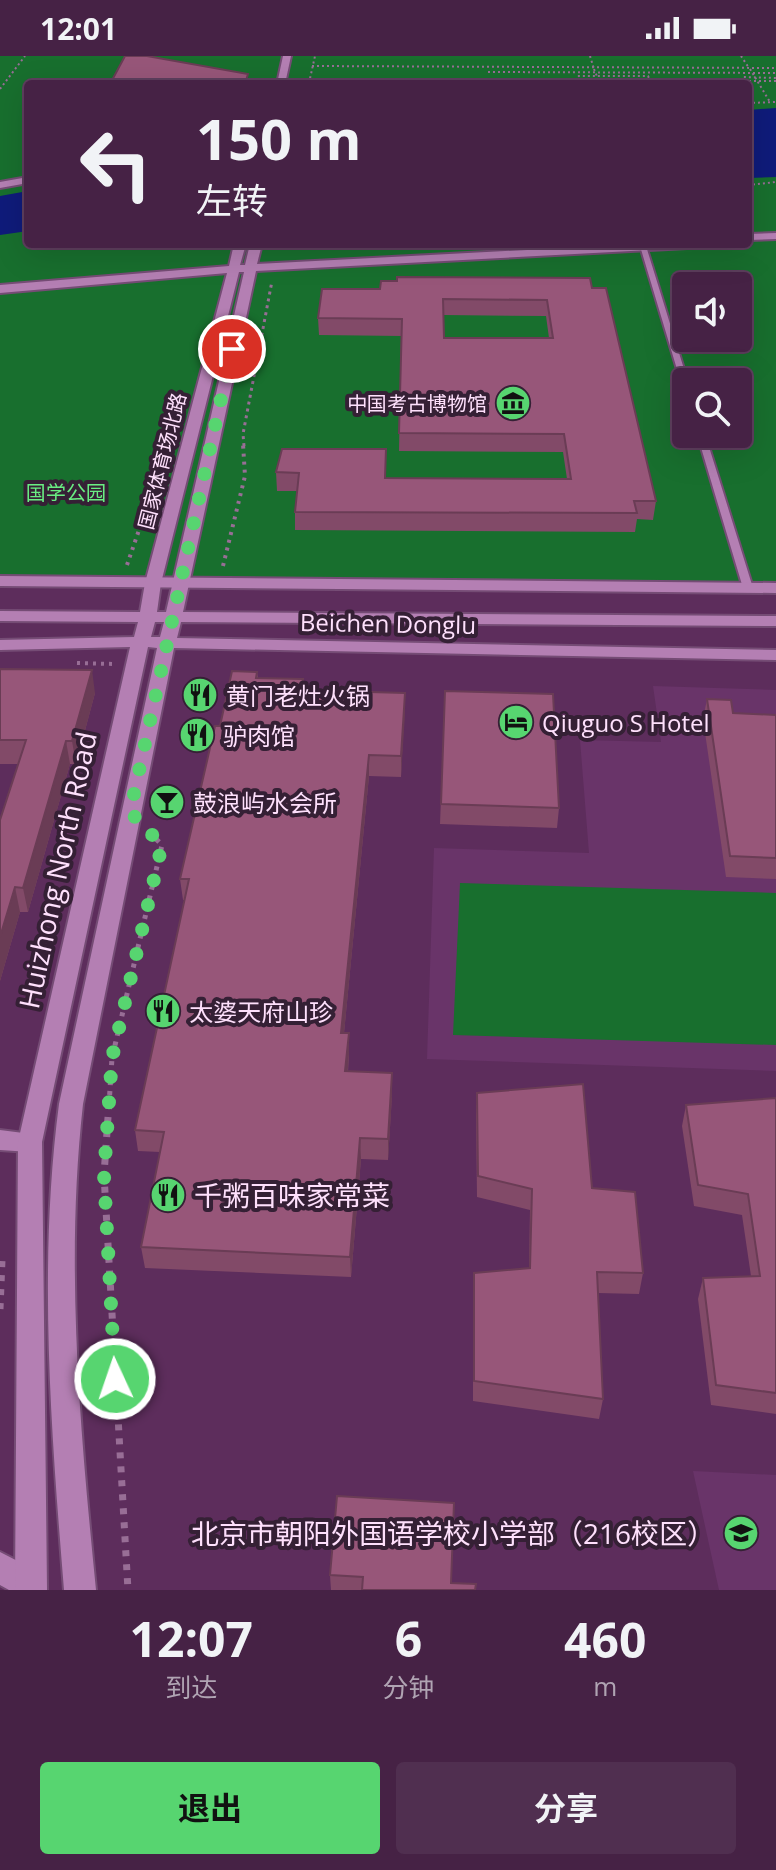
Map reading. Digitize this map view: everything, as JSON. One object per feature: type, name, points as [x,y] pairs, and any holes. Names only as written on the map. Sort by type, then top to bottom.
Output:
[{"type":"street","points":[[282,80],[287,56]]},
{"type":"street","points":[[0,185],[24,181]]},
{"type":"street","points":[[752,240],[776,239]]},
{"type":"street","name":"国家体育场北路","points":[[139,642],[148,618],[153,583],[239,248]]},
{"type":"street","name":"国家体育场北路","points":[[167,643],[255,248]]},
{"type":"street","points":[[0,286],[508,248]]},
{"type":"street","points":[[274,264],[602,248]]},
{"type":"street","name":"Beichen Donglu","points":[[0,581],[776,588]]},
{"type":"street","name":"Beichen Donglu","points":[[0,616],[776,621]]},
{"type":"street","name":"Beichen Donglu","points":[[0,645],[139,642],[776,655]]},
{"type":"street","name":"Huizhong North Road","points":[[30,1587],[30,1142],[139,642]]},
{"type":"street","points":[[80,1590],[69,1468],[63,1299],[65,1154],[71,1104],[167,643]]},
{"type":"street","points":[[0,1140],[30,1142]]},
{"type":"street","points":[[0,1568],[30,1587]]},
{"type":"lane","points":[[644,248],[680,368]]},
{"type":"lane","points":[[705,448],[748,588]]},
{"type":"path","points":[[0,89],[25,56]]},
{"type":"path","points":[[309,80],[315,56]]},
{"type":"path","points":[[590,56],[598,80]]},
{"type":"path","points":[[741,56],[770,102]]},
{"type":"path","points":[[312,66],[750,69],[776,74]]},
{"type":"path","points":[[543,72],[595,69],[641,73]]},
{"type":"path","points":[[714,73],[713,70],[750,69]]},
{"type":"path","points":[[488,72],[776,74]]},
{"type":"path","points":[[744,80],[743,77],[776,74]]},
{"type":"path","points":[[749,80],[776,74]]},
{"type":"path","points":[[578,80],[577,76],[648,76],[650,80]]},
{"type":"path","points":[[482,80],[650,80]]},
{"type":"path","points":[[752,103],[776,102]]},
{"type":"path","points":[[752,185],[776,182]]},
{"type":"path","points":[[218,584],[245,476],[243,434],[277,248]]},
{"type":"path","points":[[128,1590],[104,1175],[112,1058],[162,845],[130,812]]},
{"type":"shaded area","points":[[776,108],[776,177],[752,178],[752,110]]},
{"type":"shaded area","points":[[24,192],[24,232],[0,235],[0,196]]},
{"type":"shaded area","points":[[653,686],[776,690],[776,1071],[427,1059],[434,848],[589,853],[580,740],[661,742]]},
{"type":"shaded area","name":"北京市朝阳外国语学校小学部（216校区）","points":[[693,1471],[776,1475],[776,1590],[719,1590]]},
{"type":"green space","name":"国学公园","points":[[0,56],[776,56],[776,584],[0,578]]},
{"type":"green space","points":[[460,883],[776,893],[776,1045],[453,1035]]},
{"type":"building","points":[[125,56],[147,56],[248,74],[246,80],[112,80]]},
{"type":"building","name":"中国考古博物馆","points":[[397,277],[590,278],[592,288],[606,288],[656,501],[634,501],[637,513],[295,512],[299,473],[276,472],[282,449],[386,449],[385,478],[571,479],[564,434],[399,433],[402,319],[318,318],[322,289],[380,289],[381,281],[397,281]],"holes":[[[443,299],[547,300],[553,338],[444,338]]]},
{"type":"building","points":[[0,669],[92,670],[72,741],[66,741],[23,888],[15,887],[0,937],[0,820],[26,740],[0,740]]},
{"type":"building","points":[[232,671],[257,672],[256,678],[303,679],[301,690],[405,693],[401,756],[369,755],[341,1033],[349,1033],[345,1071],[392,1073],[388,1139],[360,1138],[350,1257],[141,1247],[164,1132],[135,1130],[189,879],[180,879],[215,726],[220,726]]},
{"type":"building","points":[[445,691],[553,694],[559,808],[441,804]]},
{"type":"building","points":[[707,699],[731,700],[733,713],[776,715],[776,858],[730,856]]},
{"type":"building","points":[[583,1084],[592,1188],[635,1192],[643,1273],[597,1272],[603,1399],[474,1381],[474,1273],[530,1268],[532,1189],[478,1176],[477,1093]]},
{"type":"building","points":[[776,1098],[776,1393],[716,1385],[703,1278],[760,1276],[748,1194],[698,1185],[686,1105]]},
{"type":"building","points":[[337,1496],[454,1503],[451,1583],[476,1584],[475,1590],[362,1590],[363,1577],[330,1575]]},
{"type":"place","name":"中国考古博物馆","points":[[513,403]]},
{"type":"place","name":"黄门老灶火锅","points":[[200,695]]},
{"type":"place","name":"Qiuguo S Hotel","points":[[516,722]]},
{"type":"place","name":"驴肉馆","points":[[197,735]]},
{"type":"place","name":"鼓浪屿水会所","points":[[167,802]]},
{"type":"place","name":"太婆天府山珍","points":[[163,1011]]},
{"type":"place","name":"千粥百味家常菜","points":[[168,1195]]},
{"type":"place","name":"北京市朝阳外国语学校小学部（216校区）","points":[[741,1533]]},
{"type":"route","points":[[115,1379],[104,1175],[112,1058],[162,845],[130,812],[160,664],[174,618],[179,583],[232,349]]}]
